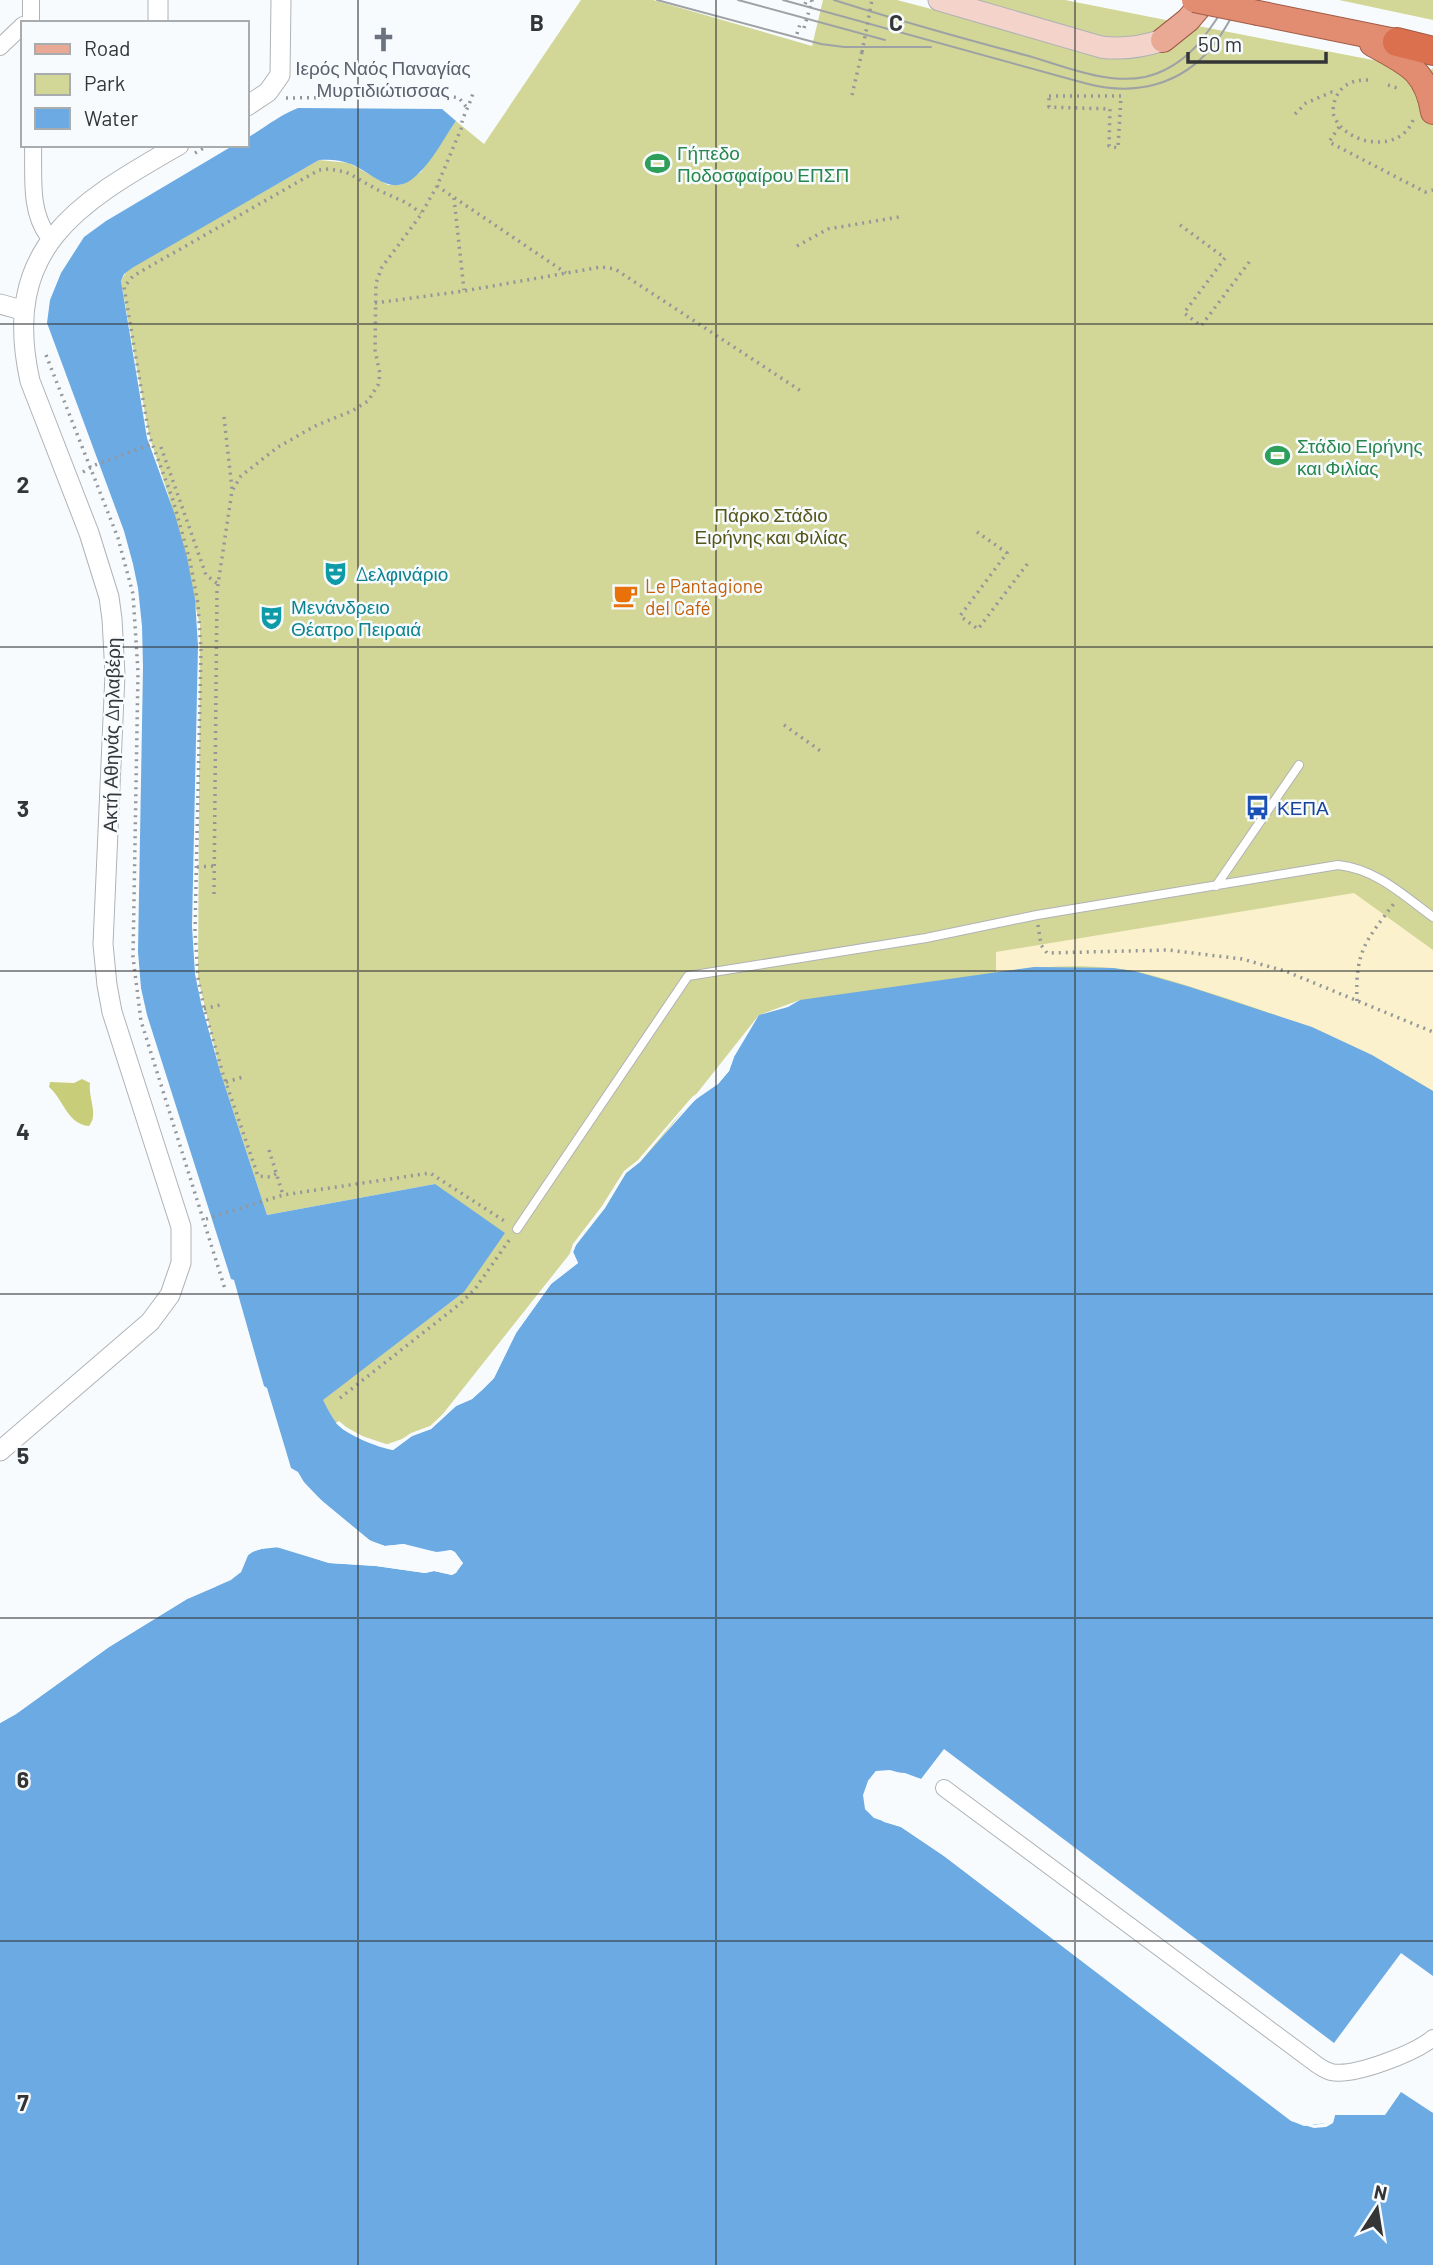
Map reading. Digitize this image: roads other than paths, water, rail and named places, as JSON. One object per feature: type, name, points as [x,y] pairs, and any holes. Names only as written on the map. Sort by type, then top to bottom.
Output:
[{"type":"highway","points":[[1194,0],[1433,50]]},
{"type":"highway","points":[[1348,32],[1417,71],[1430,94],[1423,112]]},
{"type":"main road","points":[[939,0],[1116,50],[1163,40],[1188,20],[1205,0]]},
{"type":"street","points":[[27,21],[31,0]]},
{"type":"street","points":[[158,0],[158,21]]},
{"type":"street","points":[[248,106],[276,95],[281,66],[281,0]]},
{"type":"street","points":[[0,47],[21,28]]},
{"type":"street","points":[[33,147],[34,204],[37,218],[48,236]]},
{"type":"street","name":"Ακτή Αθηνάς Δηλαβέρη","points":[[0,1451],[150,1322],[164,1305],[177,1280],[182,1251],[181,1227],[124,1052],[107,985],[103,944],[114,674],[109,597],[89,533],[22,358],[9,307],[48,236],[79,205],[160,151],[183,152]]},
{"type":"street","points":[[944,1788],[1300,2053],[1330,2072],[1352,2072],[1423,2046],[1433,2038]]},
{"type":"lane","points":[[1216,886],[1299,765]]},
{"type":"lane","points":[[517,1229],[688,976],[926,938],[1037,915],[1338,865],[1350,866],[1375,875],[1433,917]]},
{"type":"water","points":[[298,108],[442,109],[456,121],[429,162],[409,181],[392,185],[347,163],[319,160],[132,268],[124,274],[121,281],[147,438],[175,515],[195,599],[198,646],[192,926],[195,974],[220,1071],[267,1215],[435,1184],[505,1233],[464,1292],[323,1400],[326,1406],[337,1424],[348,1432],[372,1444],[393,1450],[412,1436],[431,1429],[456,1406],[472,1399],[494,1378],[516,1333],[551,1284],[578,1263],[573,1252],[576,1245],[605,1208],[626,1173],[640,1162],[695,1100],[718,1084],[729,1071],[734,1057],[759,1015],[788,1007],[800,1000],[1034,967],[1113,968],[1134,971],[1312,1027],[1372,1055],[1433,1091],[1433,1976],[1401,1953],[1334,2043],[944,1749],[921,1779],[905,1773],[876,1771],[868,1781],[865,1809],[884,1822],[901,1827],[944,1856],[1292,2121],[1304,2126],[1333,2122],[1335,2115],[1385,2115],[1401,2092],[1433,2113],[1433,2265],[0,2265],[0,1723],[109,1647],[187,1599],[231,1580],[241,1572],[247,1556],[254,1551],[273,1546],[329,1563],[425,1573],[434,1571],[452,1575],[463,1563],[451,1550],[414,1550],[404,1544],[385,1546],[369,1540],[308,1489],[298,1472],[291,1468],[234,1280],[231,1279],[147,1015],[141,988],[138,952],[143,667],[138,588],[124,531],[47,323],[50,300],[61,273],[84,237],[106,221],[231,147],[248,147],[248,137]]},
{"type":"tram line","points":[[657,0],[821,44],[844,47],[931,47]]},
{"type":"tram line","points":[[738,0],[885,40]]},
{"type":"tram line","points":[[783,0],[1088,84],[1123,89],[1140,88],[1172,79],[1200,60],[1216,42],[1242,0]]},
{"type":"tram line","points":[[834,0],[1084,73],[1130,79],[1145,77],[1173,66],[1204,37],[1229,0]]},
{"type":"place","name":"Ιερός Ναός Παναγίας Μυρτιδιώτισσας","points":[[383,39]]},
{"type":"place","name":"Γήπεδο Ποδοσφαίρου ΕΠΣΠ","points":[[657,163]]},
{"type":"place","name":"Στάδιο Ειρήνης και Φιλίας","points":[[1277,456]]},
{"type":"place","name":"Δελφινάριο","points":[[336,573]]},
{"type":"place","name":"Le Pantagione del Café","points":[[625,596]]},
{"type":"place","name":"Μενάνδρειο Θέατρο Πειραιά","points":[[271,617]]},
{"type":"place","name":"ΚΕΠΑ","points":[[1257,807]]},
{"type":"park label","name":"Πάρκο Στάδιο Ειρήνης και Φιλίας","points":[[771,525]]}]
